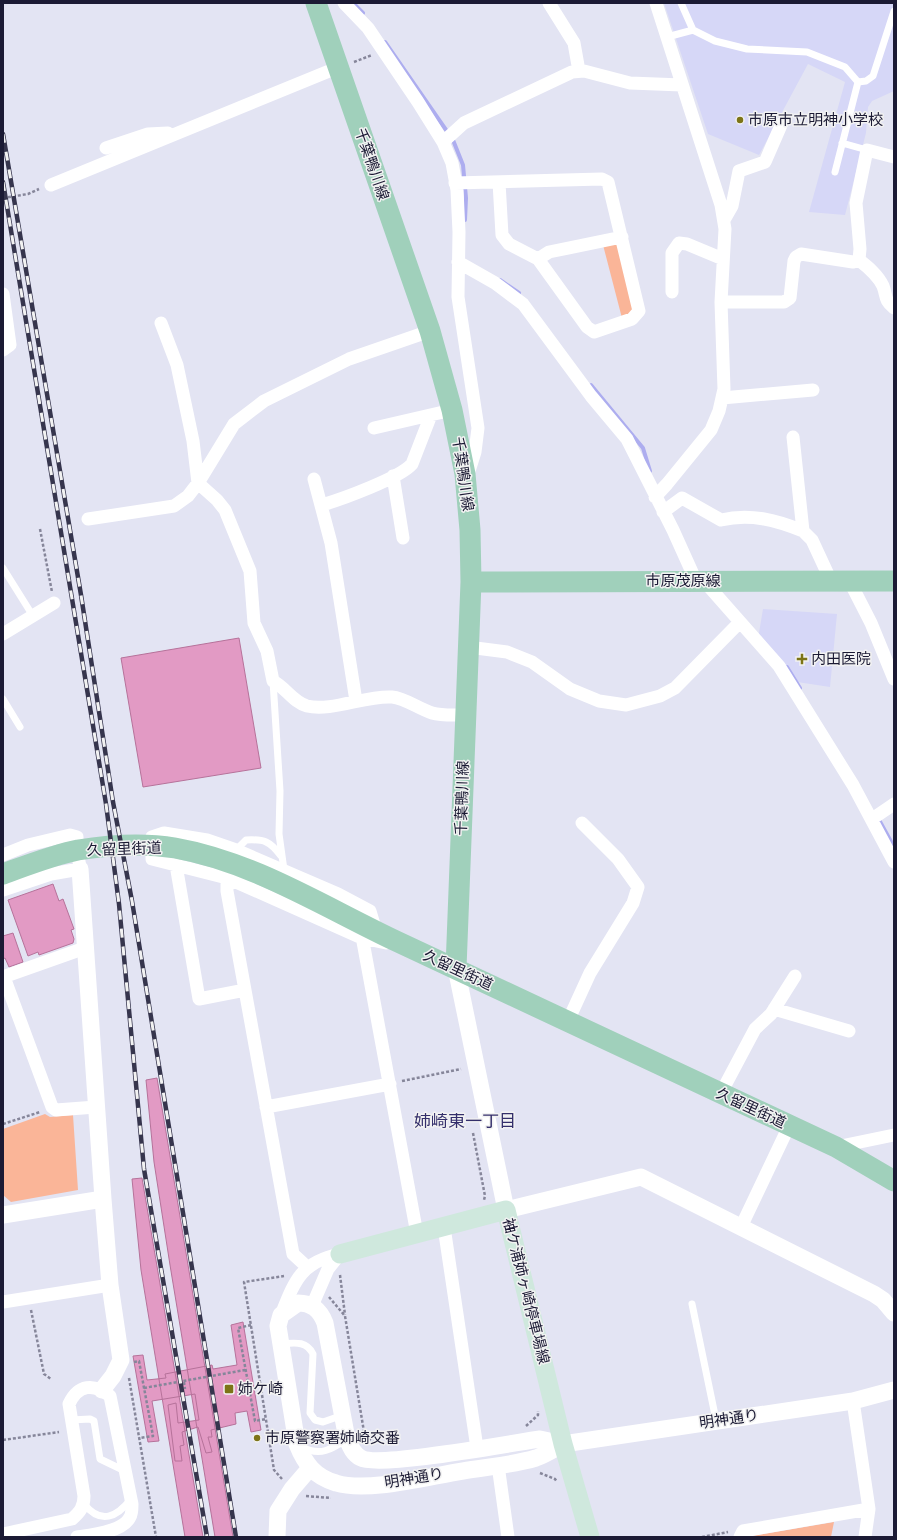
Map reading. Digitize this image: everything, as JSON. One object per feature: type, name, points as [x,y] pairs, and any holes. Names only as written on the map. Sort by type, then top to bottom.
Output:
[{"type":"main road","name":"千葉鴨川線","points":[[316,3],[430,331],[452,410],[465,474],[470,530],[471,582],[456,968]]},
{"type":"main road","name":"市原茂原線","points":[[471,582],[894,581]]},
{"type":"main road","name":"久留里街道","points":[[3,874],[42,860],[78,850],[157,846],[176,848],[225,861],[331,908],[366,931],[408,946],[456,968],[836,1147],[894,1181]]},
{"type":"main road","name":"袖ケ浦姉ヶ崎停車場線","points":[[340,1254],[506,1210],[562,1444],[590,1537]]},
{"type":"street","points":[[549,3],[574,43],[579,71]]},
{"type":"street","points":[[655,496],[667,484],[711,430],[719,411],[724,377],[721,302],[725,229],[721,205],[656,3]]},
{"type":"street","points":[[349,5],[368,28],[443,142],[452,163],[456,183],[459,232],[458,297],[478,428],[475,452],[468,472],[465,474]]},
{"type":"street","points":[[51,185],[339,67]]},
{"type":"street","points":[[443,142],[464,123],[572,72],[579,71],[630,82],[682,85]]},
{"type":"street","points":[[724,220],[732,206],[739,171],[765,162],[782,123]]},
{"type":"street","points":[[106,148],[148,134],[180,133]]},
{"type":"street","points":[[859,260],[860,249],[856,203],[867,150],[894,157]]},
{"type":"street","points":[[456,183],[602,179],[608,182],[639,311],[632,319],[594,332],[587,327],[538,259],[509,244],[502,235],[499,182]]},
{"type":"street","points":[[538,259],[549,252],[622,237]]},
{"type":"street","points":[[672,292],[672,253],[679,243],[687,244],[723,259]]},
{"type":"street","points":[[721,302],[784,302],[790,298],[794,261],[796,257],[801,254],[853,262],[859,260]]},
{"type":"street","points":[[859,260],[878,278],[883,287],[887,302],[894,308]]},
{"type":"street","points":[[458,262],[495,283],[523,304],[591,396],[627,439],[663,512],[700,581],[779,666],[872,819],[894,862]]},
{"type":"street","points":[[3,294],[10,345],[3,350]]},
{"type":"street","points":[[161,323],[177,365],[193,441],[198,483],[217,500],[225,510],[250,571],[254,623],[267,651],[273,681],[282,686],[293,698],[307,706],[339,705],[356,701],[394,697],[440,715],[465,716]]},
{"type":"street","points":[[88,519],[174,506],[188,496],[198,483],[234,424],[264,401],[349,359],[430,331]]},
{"type":"street","points":[[722,398],[813,390]]},
{"type":"street","points":[[374,428],[452,410]]},
{"type":"street","points":[[322,505],[407,470],[412,464],[431,415]]},
{"type":"street","points":[[793,437],[803,531]]},
{"type":"street","points":[[393,476],[403,538]]},
{"type":"street","points":[[314,479],[331,543],[356,701]]},
{"type":"street","points":[[663,512],[682,498],[721,520],[736,516],[767,519],[803,531],[812,540],[871,623],[894,679]]},
{"type":"street","points":[[3,633],[54,603]]},
{"type":"street","points":[[468,647],[506,652],[532,662],[570,689],[599,701],[626,705],[660,696],[674,688],[740,623]]},
{"type":"street","points":[[872,819],[894,804]]},
{"type":"street","points":[[568,1021],[590,973],[633,903],[638,887],[618,859],[582,823]]},
{"type":"street","points":[[366,931],[227,878],[152,859],[152,837],[164,833],[207,840],[236,850],[284,870],[338,894],[370,911],[366,931],[390,1084],[417,1234]]},
{"type":"street","points":[[3,855],[28,845],[70,835],[76,837],[77,842]]},
{"type":"street","points":[[3,890],[80,863],[96,1107],[110,1285],[121,1360],[116,1371],[102,1390]]},
{"type":"street","points":[[176,865],[199,999],[245,990]]},
{"type":"street","points":[[227,878],[227,891],[293,1254],[306,1266]]},
{"type":"street","points":[[85,948],[4,977],[52,1107],[56,1110],[96,1107]]},
{"type":"street","points":[[456,968],[506,1210],[640,1177],[874,1294],[884,1300],[894,1313]]},
{"type":"street","points":[[721,1094],[755,1029],[774,1009],[795,976]]},
{"type":"street","points":[[774,1009],[849,1031]]},
{"type":"street","points":[[266,1107],[390,1084]]},
{"type":"street","points":[[741,1227],[789,1126]]},
{"type":"street","points":[[836,1147],[894,1136]]},
{"type":"street","points":[[4,1213],[103,1199]]},
{"type":"street","points":[[444,1227],[477,1448]]},
{"type":"street","points":[[277,1537],[278,1511],[292,1489],[310,1468],[303,1460],[297,1444],[278,1326],[288,1296],[306,1266],[324,1257],[340,1254]]},
{"type":"street","points":[[312,1306],[328,1269],[340,1254]]},
{"type":"street","points":[[3,1302],[110,1285]]},
{"type":"street","points":[[281,1315],[298,1303],[306,1303],[321,1313],[325,1323],[347,1438]]},
{"type":"street","points":[[3,1534],[72,1519],[80,1512],[84,1504],[69,1404],[73,1393],[80,1389],[87,1388],[102,1390],[110,1396],[131,1498],[130,1518],[122,1526],[105,1532],[77,1537]]},
{"type":"street","name":"明神通り","points":[[347,1438],[353,1452],[362,1459],[384,1454],[477,1448],[540,1439],[562,1444],[852,1400],[894,1390]]},
{"type":"street","points":[[852,1400],[869,1509],[865,1537]]},
{"type":"street","name":"明神通り","points":[[310,1468],[334,1482],[357,1486],[498,1465],[542,1456],[562,1444]]},
{"type":"street","points":[[498,1465],[508,1537]]},
{"type":"street","points":[[741,1534],[869,1509]]},
{"type":"lane","points":[[681,3],[694,30],[715,41],[747,49],[807,52],[845,67],[858,82]]},
{"type":"lane","points":[[858,82],[866,81],[873,76],[894,11]]},
{"type":"lane","points":[[667,37],[694,30]]},
{"type":"lane","points":[[835,172],[858,82]]},
{"type":"lane","points":[[842,143],[867,150]]},
{"type":"lane","points":[[3,568],[33,616]]},
{"type":"lane","points":[[273,681],[280,791],[279,834],[284,870]]},
{"type":"lane","points":[[3,699],[20,727]]},
{"type":"lane","points":[[236,850],[246,840],[258,839],[272,844],[282,857]]},
{"type":"lane","points":[[692,1304],[716,1420]]},
{"type":"lane","points":[[280,1344],[303,1343],[309,1347],[313,1354],[310,1413],[315,1420],[324,1422],[343,1415]]},
{"type":"lane","points":[[72,1420],[94,1421],[100,1459],[126,1471]]},
{"type":"lane","points":[[297,1444],[308,1450],[318,1452],[332,1450],[347,1438]]},
{"type":"lane","points":[[84,1504],[90,1511],[106,1517],[114,1515],[124,1509],[131,1498]]},
{"type":"path","points":[[339,67],[383,51]]},
{"type":"path","points":[[3,198],[28,194]]},
{"type":"path","points":[[40,529],[54,603]]},
{"type":"path","points":[[460,1061],[462,1076]]},
{"type":"path","points":[[390,1084],[461,1069]]},
{"type":"path","points":[[3,1124],[52,1107]]},
{"type":"path","points":[[472,1129],[485,1196],[483,1202]]},
{"type":"path","points":[[340,1272],[345,1316],[364,1432],[372,1444],[384,1454]]},
{"type":"path","points":[[285,1483],[274,1470],[244,1282],[291,1275]]},
{"type":"path","points":[[327,1294],[345,1316]]},
{"type":"path","points":[[29,1298],[44,1374],[51,1378]]},
{"type":"path","points":[[251,1325],[238,1328],[255,1421],[266,1419]]},
{"type":"path","points":[[139,1361],[153,1436],[139,1438]]},
{"type":"path","points":[[144,1388],[246,1370]]},
{"type":"path","points":[[116,1371],[129,1378],[156,1537]]},
{"type":"path","points":[[184,1382],[185,1389]]},
{"type":"path","points":[[519,1428],[526,1426],[538,1415],[538,1408]]},
{"type":"path","points":[[3,1440],[59,1432]]},
{"type":"path","points":[[537,1471],[555,1479],[558,1485]]},
{"type":"path","points":[[702,1537],[731,1531],[741,1534]]},
{"type":"shaded area","name":"市原市立明神小学校","points":[[664,3],[894,3],[894,91],[872,101],[868,107],[866,133],[845,215],[809,212],[845,82],[808,64],[759,155],[708,134]]},
{"type":"shaded area","points":[[622,237],[639,311],[623,322],[602,241]]},
{"type":"shaded area","name":"内田医院","points":[[763,609],[837,614],[830,687],[784,680],[758,639]]},
{"type":"shaded area","points":[[45,1114],[50,1117],[73,1115],[78,1190],[11,1202],[3,1195],[3,1129]]},
{"type":"shaded area","points":[[834,1522],[831,1537],[750,1537],[751,1536]]},
{"type":"building","points":[[239,638],[261,768],[143,787],[121,658]]},
{"type":"building","points":[[53,884],[59,901],[63,899],[74,929],[71,930],[74,939],[73,943],[39,955],[38,952],[28,956],[8,900]]},
{"type":"building","points":[[13,933],[23,962],[9,967],[5,958],[3,959],[3,936]]},
{"type":"building","points":[[157,1078],[233,1537],[215,1537],[154,1162],[146,1080]]},
{"type":"building","points":[[142,1178],[203,1537],[185,1537],[141,1270],[132,1179]]},
{"type":"building","points":[[243,1322],[261,1430],[251,1432],[247,1411],[235,1413],[236,1424],[211,1430],[212,1437],[208,1437],[212,1452],[206,1453],[198,1427],[182,1432],[184,1445],[180,1446],[182,1461],[175,1461],[168,1405],[176,1403],[178,1423],[199,1420],[195,1394],[152,1401],[159,1441],[148,1442],[133,1356],[143,1355],[147,1380],[166,1378],[165,1374],[212,1365],[213,1369],[237,1365],[231,1325]]},
{"type":"waterway","points":[[353,3],[363,13]]},
{"type":"waterway","points":[[385,42],[453,140],[463,165],[466,198],[465,220]]},
{"type":"waterway","points":[[500,280],[519,293]]},
{"type":"waterway","points":[[591,385],[643,448],[650,471]]},
{"type":"waterway","points":[[787,667],[800,688]]},
{"type":"waterway","points":[[878,818],[894,847]]},
{"type":"railway","points":[[3,134],[81,595],[113,802],[132,901],[236,1537]]},
{"type":"railway","points":[[3,182],[106,804],[119,904],[144,1169],[207,1537]]},
{"type":"place","name":"市原市立明神小学校","points":[[740,120]]},
{"type":"place","name":"内田医院","points":[[802,659]]},
{"type":"place","name":"姉ケ崎","points":[[229,1389]]},
{"type":"place","name":"市原警察署姉崎交番","points":[[257,1438]]},
{"type":"district","name":"姉崎東一丁目","points":[[465,1121]]}]
